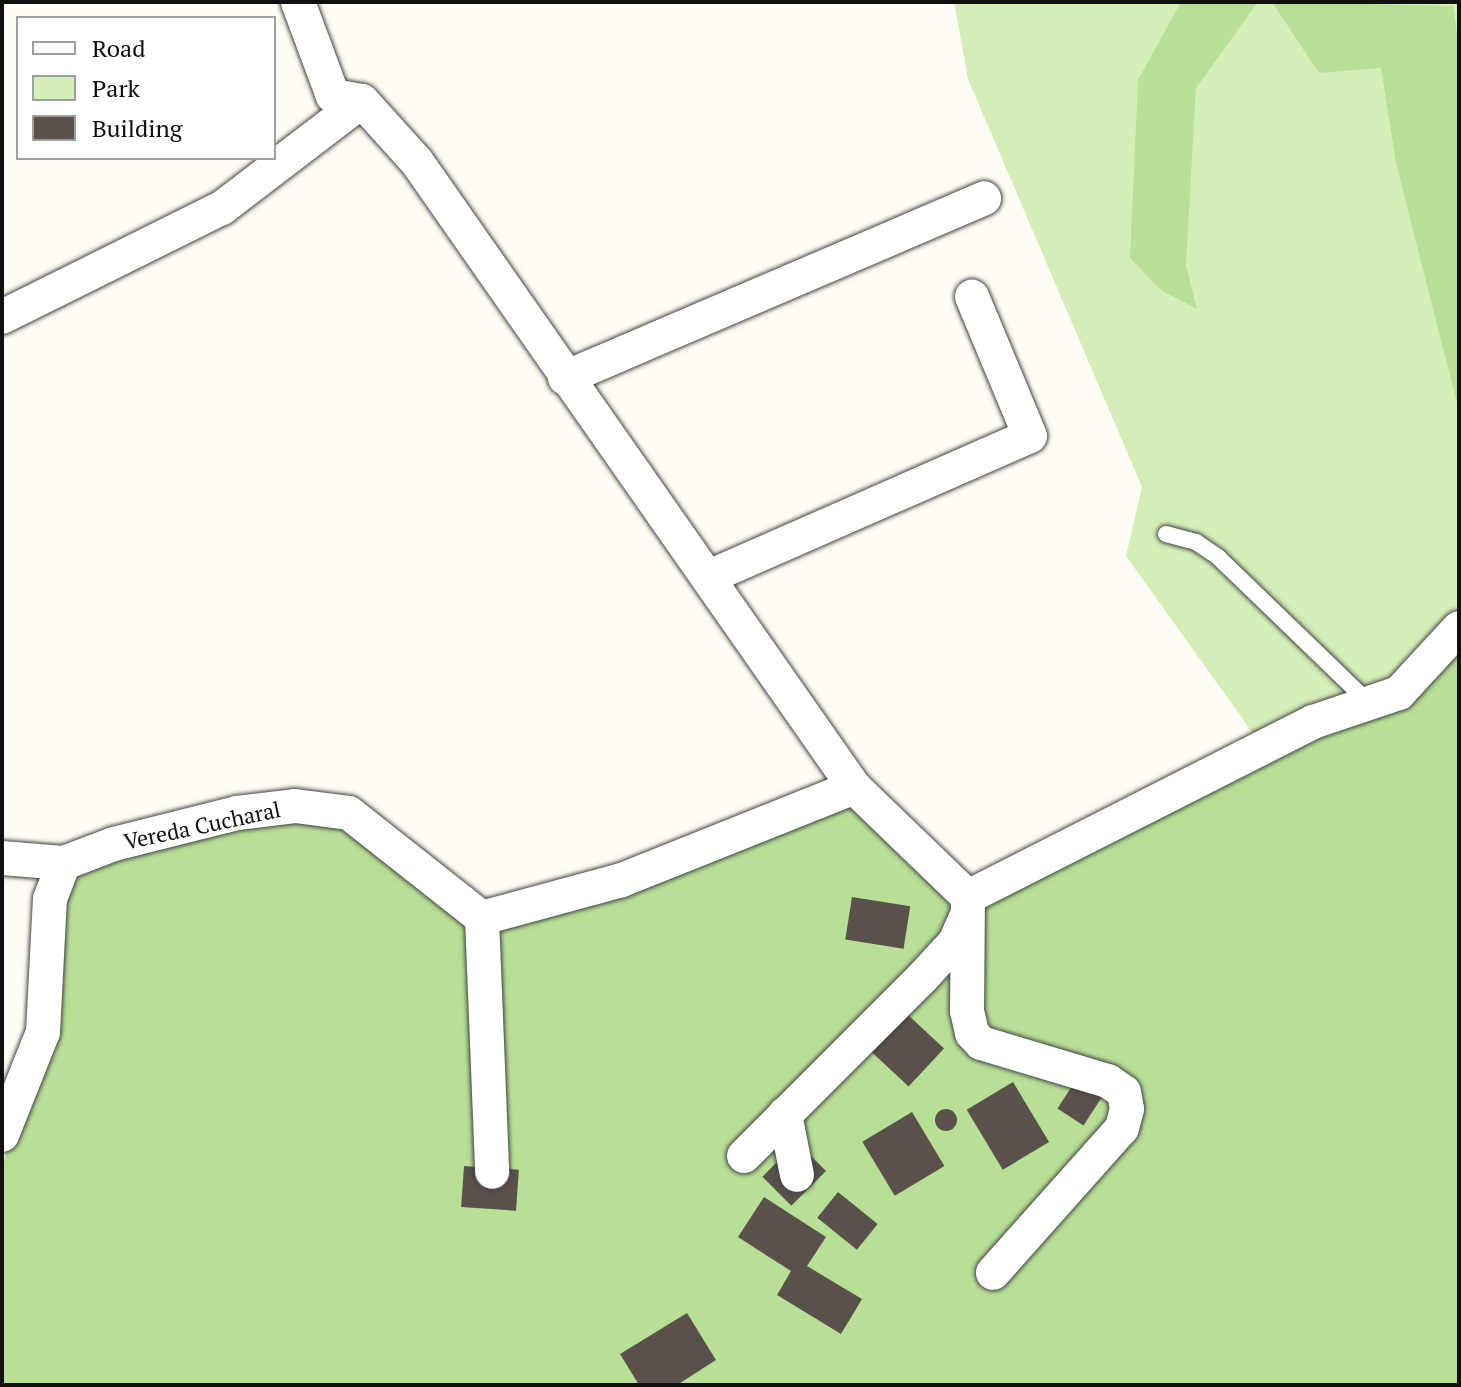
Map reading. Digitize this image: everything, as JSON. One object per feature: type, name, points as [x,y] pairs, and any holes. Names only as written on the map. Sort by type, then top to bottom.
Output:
[{"type":"street","points":[[298,2],[333,96],[362,101],[417,162],[565,378],[711,576],[854,787],[968,897],[967,1011],[972,1033],[981,1043],[1108,1081],[1124,1092],[1127,1109],[1122,1128],[993,1273]]},
{"type":"street","points":[[2,317],[222,208],[362,101]]},
{"type":"street","points":[[565,378],[984,198]]},
{"type":"street","points":[[711,576],[1030,436],[972,297]]},
{"type":"street","points":[[744,1156],[955,942],[968,897],[1313,722],[1399,693],[1459,628]]},
{"type":"street","points":[[492,1172],[482,918],[622,880],[854,787]]},
{"type":"street","name":"Vereda Cucharal","points":[[64,863],[114,844],[237,813],[309,808],[349,813],[482,918]]},
{"type":"street","points":[[2,858],[64,863],[50,899],[43,1032],[2,1135]]},
{"type":"street","points":[[785,1114],[797,1175]]},
{"type":"lane","points":[[1166,534],[1196,542],[1218,557],[1369,703]]},
{"type":"green space","points":[[954,2],[1459,2],[1459,613],[1394,683],[1257,739],[1126,556],[1142,487],[968,79]]},
{"type":"green space","points":[[1181,2],[1258,2],[1196,88],[1186,265],[1197,309],[1161,290],[1130,258],[1138,80]]},
{"type":"green space","points":[[1272,2],[1453,6],[1459,44],[1459,411],[1396,163],[1381,68],[1319,73]]},
{"type":"green space","points":[[1459,645],[1459,1385],[2,1385],[2,1169],[73,871],[118,854],[296,817],[344,824],[470,925],[852,801],[971,884]]},
{"type":"building","points":[[852,897],[910,906],[904,949],[845,939]]},
{"type":"building","points":[[906,1013],[944,1048],[909,1086],[871,1051]]},
{"type":"building","points":[[1076,1080],[1102,1097],[1083,1125],[1057,1109]]},
{"type":"building","points":[[1013,1082],[1049,1142],[1003,1170],[967,1110]]},
{"type":"building","points":[[946,1109],[954,1112],[957,1120],[954,1128],[946,1131],[938,1128],[935,1120],[938,1112]]},
{"type":"building","points":[[912,1112],[944,1166],[895,1196],[862,1142]]},
{"type":"building","points":[[797,1142],[826,1171],[791,1206],[762,1177]]},
{"type":"building","points":[[464,1166],[519,1170],[516,1211],[461,1207]]},
{"type":"building","points":[[838,1192],[878,1224],[857,1250],[817,1218]]},
{"type":"building","points":[[764,1197],[826,1237],[807,1266],[862,1299],[841,1334],[777,1295],[791,1271],[738,1237]]},
{"type":"building","points":[[687,1313],[716,1360],[677,1385],[639,1385],[620,1354]]}]
